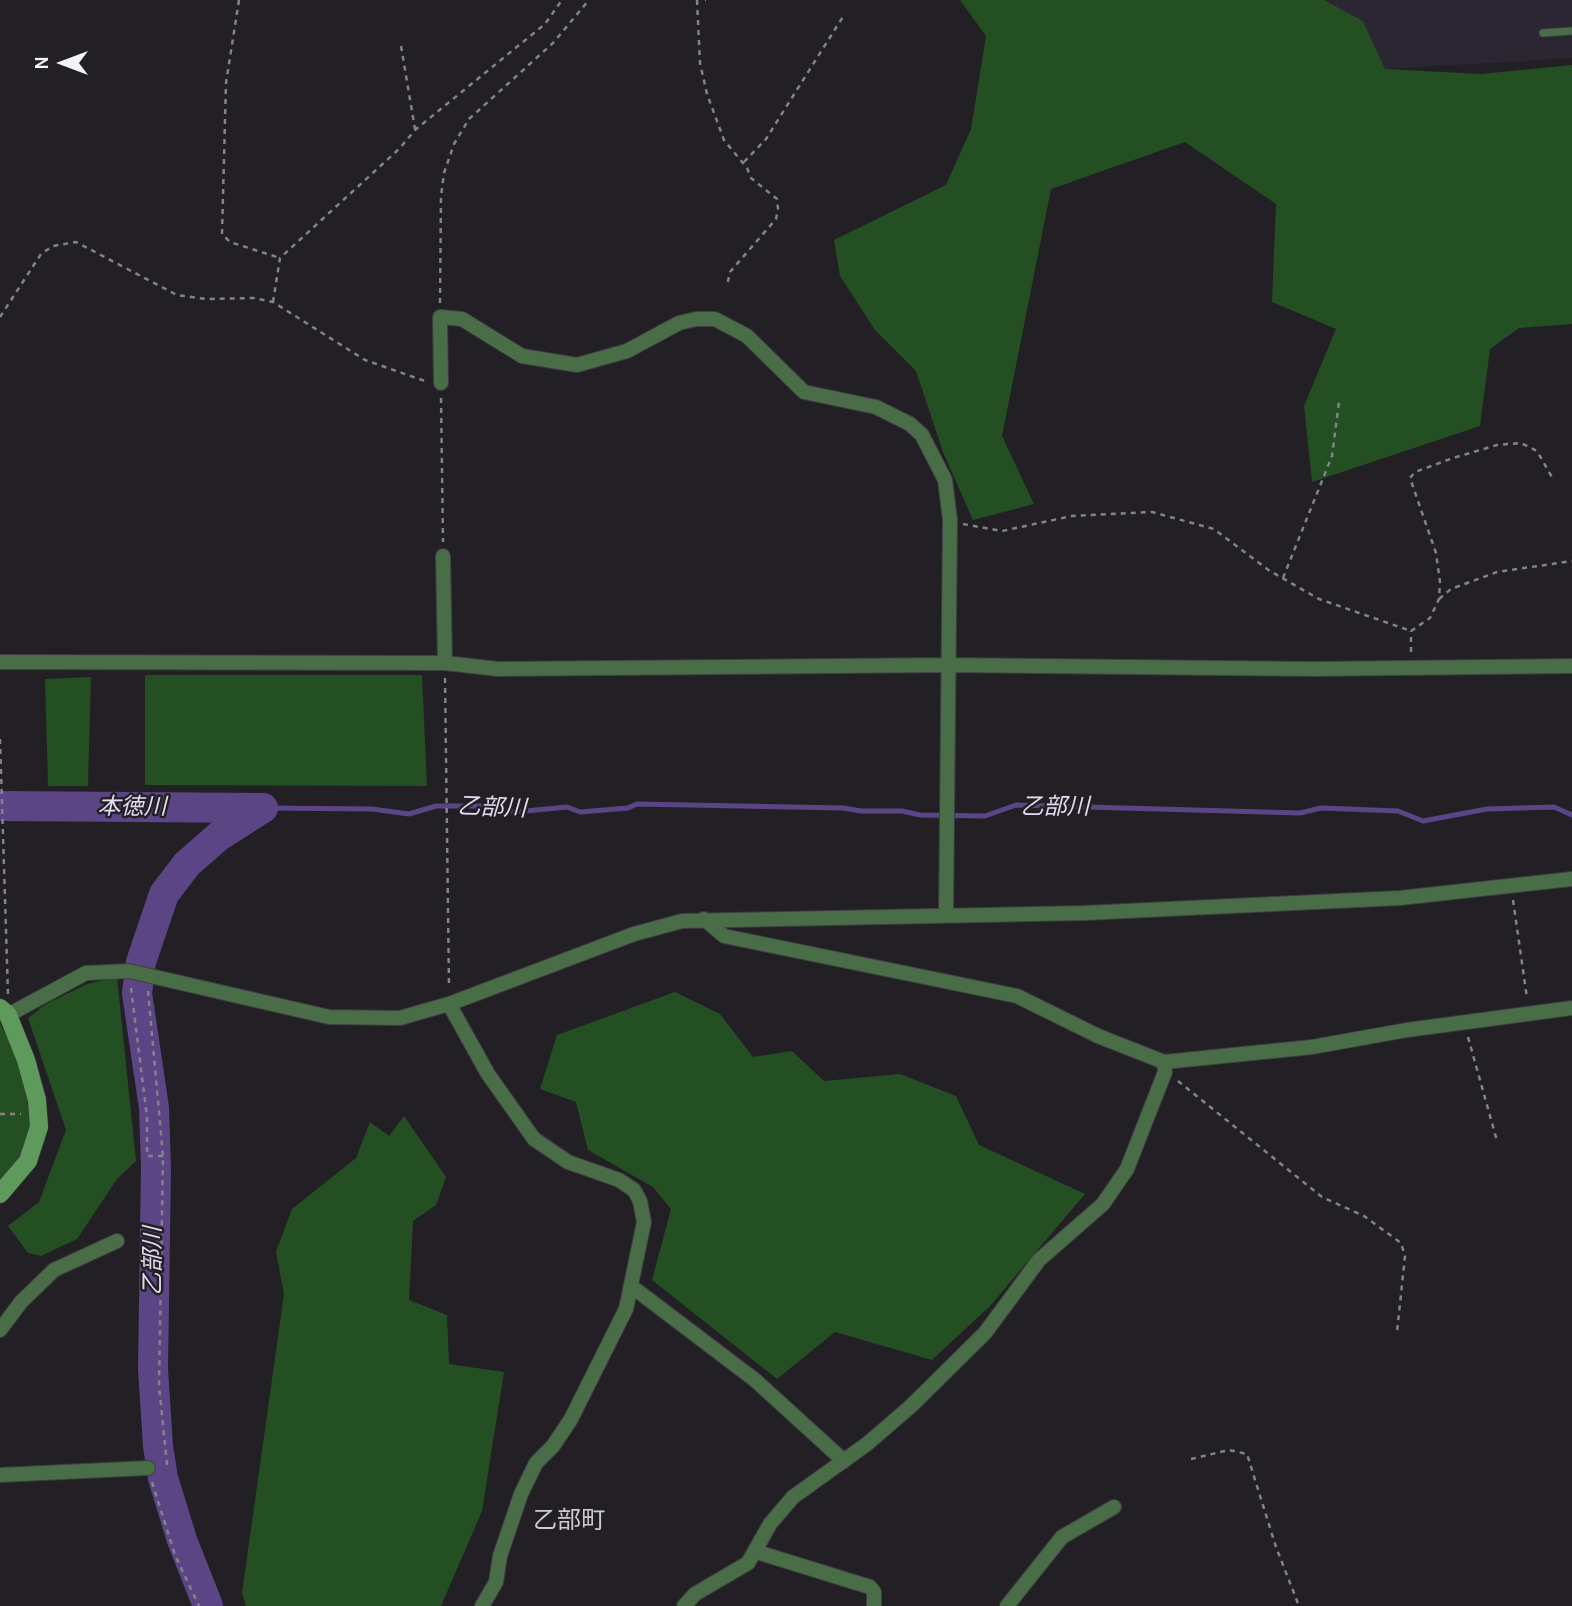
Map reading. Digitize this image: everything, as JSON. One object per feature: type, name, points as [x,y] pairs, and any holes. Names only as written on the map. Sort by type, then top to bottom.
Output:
[{"type":"main road","points":[[0,1194],[28,1161],[39,1127],[26,1060],[4,1012]]},
{"type":"street","points":[[441,383],[440,317],[462,319],[522,356],[577,365],[627,351],[679,323],[715,319],[747,336],[804,392],[876,407],[910,424],[928,444],[945,480],[950,520],[946,915]]},
{"type":"street","points":[[443,556],[444,663]]},
{"type":"street","points":[[0,662],[444,663],[498,669],[948,665],[1300,669],[1572,666]]},
{"type":"street","points":[[4,1012],[86,974],[129,971],[152,974],[329,1017],[400,1018],[449,1004],[634,934],[682,921],[1084,913],[1400,898],[1572,879]]},
{"type":"street","points":[[704,919],[724,936],[1017,996],[1165,1067],[1572,1009]]},
{"type":"street","points":[[449,1004],[488,1074],[534,1139],[568,1162],[619,1180],[634,1190],[640,1201],[644,1222],[626,1310],[571,1419],[553,1446],[536,1463],[521,1494],[500,1556],[496,1581],[482,1606]]},
{"type":"street","points":[[684,1606],[695,1594],[741,1570],[757,1552],[770,1524],[793,1497],[844,1461],[911,1406],[985,1332],[1039,1260],[1103,1204],[1127,1169],[1165,1067]]},
{"type":"street","points":[[0,1330],[21,1302],[54,1270],[117,1241]]},
{"type":"street","points":[[631,1286],[755,1380],[844,1461]]},
{"type":"street","points":[[0,1475],[148,1468]]},
{"type":"street","points":[[1007,1606],[1062,1537],[1114,1507]]},
{"type":"street","points":[[757,1552],[870,1587],[874,1592],[874,1606]]},
{"type":"lane","points":[[1543,33],[1572,31]]},
{"type":"path","points":[[239,0],[226,83],[222,234],[229,242],[280,258]]},
{"type":"path","points":[[273,302],[280,258],[400,148],[415,130],[545,24],[562,0]]},
{"type":"path","points":[[440,317],[441,196],[444,173],[454,144],[469,119],[553,43],[589,0]]},
{"type":"path","points":[[696,0],[700,63],[707,94],[724,140],[743,163],[751,178],[777,199],[779,209],[776,219],[730,272],[727,286]]},
{"type":"path","points":[[743,163],[766,139],[844,15]]},
{"type":"path","points":[[401,46],[415,130]]},
{"type":"path","points":[[0,317],[41,254],[53,246],[76,242],[177,295],[273,302],[365,360],[410,377],[441,383],[443,556]]},
{"type":"path","points":[[1283,579],[1332,456],[1339,402]]},
{"type":"path","points":[[1439,599],[1436,553],[1409,484],[1415,472],[1497,445],[1521,443],[1537,451],[1553,479]]},
{"type":"path","points":[[950,520],[1002,531],[1072,516],[1152,512],[1214,529],[1283,579],[1319,599],[1411,631]]},
{"type":"path","points":[[1411,631],[1430,618],[1439,599],[1451,589],[1497,572],[1572,561]]},
{"type":"path","points":[[1409,666],[1411,631]]},
{"type":"path","points":[[444,663],[449,1004]]},
{"type":"path","points":[[0,739],[3,794],[4,1012]]},
{"type":"path","points":[[1508,885],[1515,910],[1527,998],[1524,1015]]},
{"type":"path","points":[[129,971],[146,1117],[147,1156],[163,1156]]},
{"type":"path","points":[[152,974],[148,1004],[163,1156],[159,1387],[167,1464]]},
{"type":"path","points":[[1464,1023],[1497,1142]]},
{"type":"path","points":[[1165,1067],[1316,1192],[1364,1216],[1401,1243],[1405,1256],[1397,1332]]},
{"type":"path","points":[[0,1114],[38,1114]]},
{"type":"path","points":[[1191,1459],[1229,1450],[1247,1454],[1276,1547],[1299,1606]]},
{"type":"path","points":[[148,1468],[176,1555],[199,1606]]},
{"type":"shaded area","points":[[1323,0],[1572,0],[1572,58],[1385,69],[1363,21]]},
{"type":"green space","points":[[960,0],[1324,0],[1363,21],[1385,69],[1481,74],[1572,65],[1572,324],[1519,328],[1490,349],[1480,426],[1312,482],[1304,406],[1336,329],[1272,302],[1276,204],[1185,142],[1051,189],[1002,436],[1034,504],[973,520],[943,452],[916,371],[875,330],[840,276],[834,240],[946,185],[971,129],[986,36]]},
{"type":"green space","points":[[145,675],[422,675],[427,786],[145,785]]},
{"type":"green space","points":[[91,677],[88,786],[48,786],[45,679]]},
{"type":"green space","points":[[117,977],[136,1161],[117,1179],[77,1239],[41,1256],[28,1253],[8,1226],[39,1202],[66,1130],[28,1018],[46,1004],[87,984]]},
{"type":"green space","points":[[675,992],[720,1014],[753,1057],[792,1051],[824,1081],[900,1074],[956,1096],[979,1145],[1085,1194],[990,1306],[932,1360],[835,1332],[777,1379],[652,1280],[671,1209],[653,1187],[588,1150],[576,1102],[540,1089],[557,1035]]},
{"type":"green space","points":[[0,1023],[20,1064],[30,1129],[21,1154],[0,1182]]},
{"type":"green space","points":[[404,1116],[446,1177],[436,1205],[413,1221],[409,1300],[447,1315],[449,1364],[504,1372],[482,1511],[441,1606],[246,1606],[242,1593],[284,1294],[276,1252],[292,1209],[356,1158],[370,1122],[389,1136]]},
{"type":"waterway","name":"乙部川","points":[[263,808],[372,809],[409,814],[436,806],[492,806],[515,812],[567,807],[580,812],[628,808],[637,804],[843,808],[902,811],[920,815],[985,816],[1016,805],[1300,813],[1321,808],[1398,811],[1423,821],[1487,809],[1554,807],[1572,815]]},
{"type":"waterway","name":"本徳川","points":[[0,806],[263,808]]},
{"type":"waterway","name":"乙部川","points":[[208,1606],[182,1540],[163,1478],[158,1446],[153,1369],[156,1167],[154,1108],[137,993],[141,962],[164,894],[187,864],[219,836],[263,808]]},
{"type":"district","name":"乙部町","points":[[569,1521]]}]
